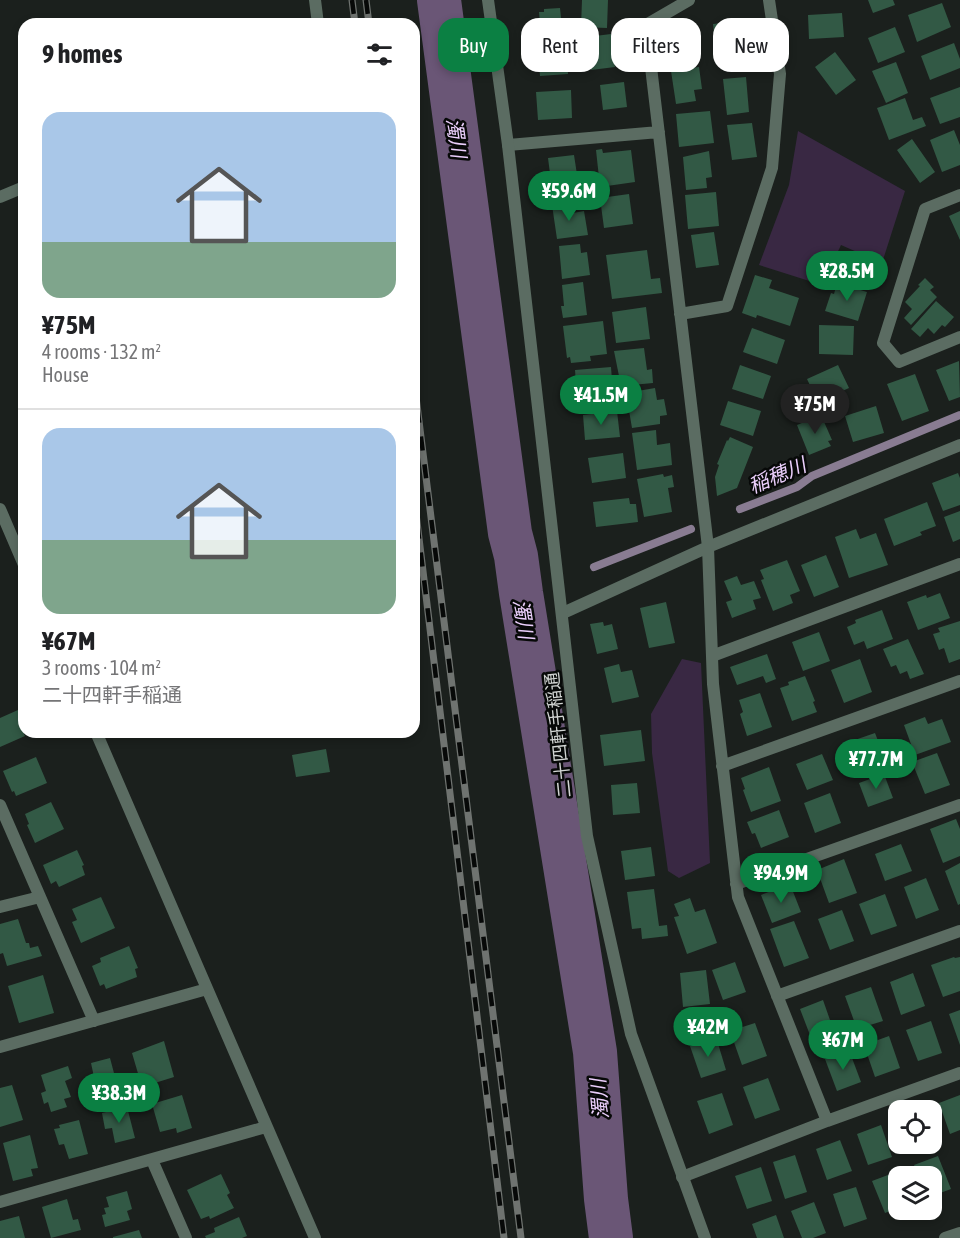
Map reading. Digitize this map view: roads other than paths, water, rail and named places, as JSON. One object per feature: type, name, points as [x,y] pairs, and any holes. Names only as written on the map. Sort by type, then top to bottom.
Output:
[{"type":"street","points":[[315,0],[317,18]]},
{"type":"street","name":"二十四軒手稲通","points":[[488,0],[508,145],[563,613],[586,836],[631,1034],[705,1238]]},
{"type":"street","points":[[689,0],[646,25],[708,548],[712,656],[736,884],[738,897],[827,1121]]},
{"type":"street","points":[[680,314],[727,306],[772,168],[780,74],[769,0]]},
{"type":"street","points":[[508,145],[659,132]]},
{"type":"street","points":[[0,197],[18,190]]},
{"type":"street","points":[[960,195],[925,209],[883,343],[899,362],[960,338]]},
{"type":"street","points":[[563,613],[708,548],[960,445]]},
{"type":"street","points":[[0,509],[18,551]]},
{"type":"street","points":[[712,656],[960,564]]},
{"type":"street","points":[[722,766],[960,681]]},
{"type":"street","points":[[99,738],[315,1238]]},
{"type":"street","points":[[0,805],[94,1021]]},
{"type":"street","points":[[736,884],[960,805]]},
{"type":"street","points":[[0,907],[40,897]]},
{"type":"street","points":[[777,996],[960,931]]},
{"type":"street","points":[[0,1047],[207,989]]},
{"type":"street","points":[[682,1178],[827,1121],[960,1073]]},
{"type":"street","points":[[0,1202],[266,1127]]},
{"type":"street","points":[[152,1160],[186,1238]]},
{"type":"street","points":[[945,1238],[960,1233]]},
{"type":"waterway","name":"濁川","points":[[439,0],[510,533],[516,556],[595,1052],[611,1238]]},
{"type":"waterway","name":"稲穂川","points":[[740,509],[797,487],[812,476],[960,415]]},
{"type":"waterway","name":"稲穂川","points":[[594,567],[691,529]]},
{"type":"waterway","name":"稲穂川","points":[[521,593],[534,588]]},
{"type":"railway","points":[[352,0],[354,18]]},
{"type":"railway","points":[[366,0],[368,18]]},
{"type":"railway","points":[[420,429],[521,1238]]},
{"type":"railway","points":[[420,546],[504,1238]]}]
